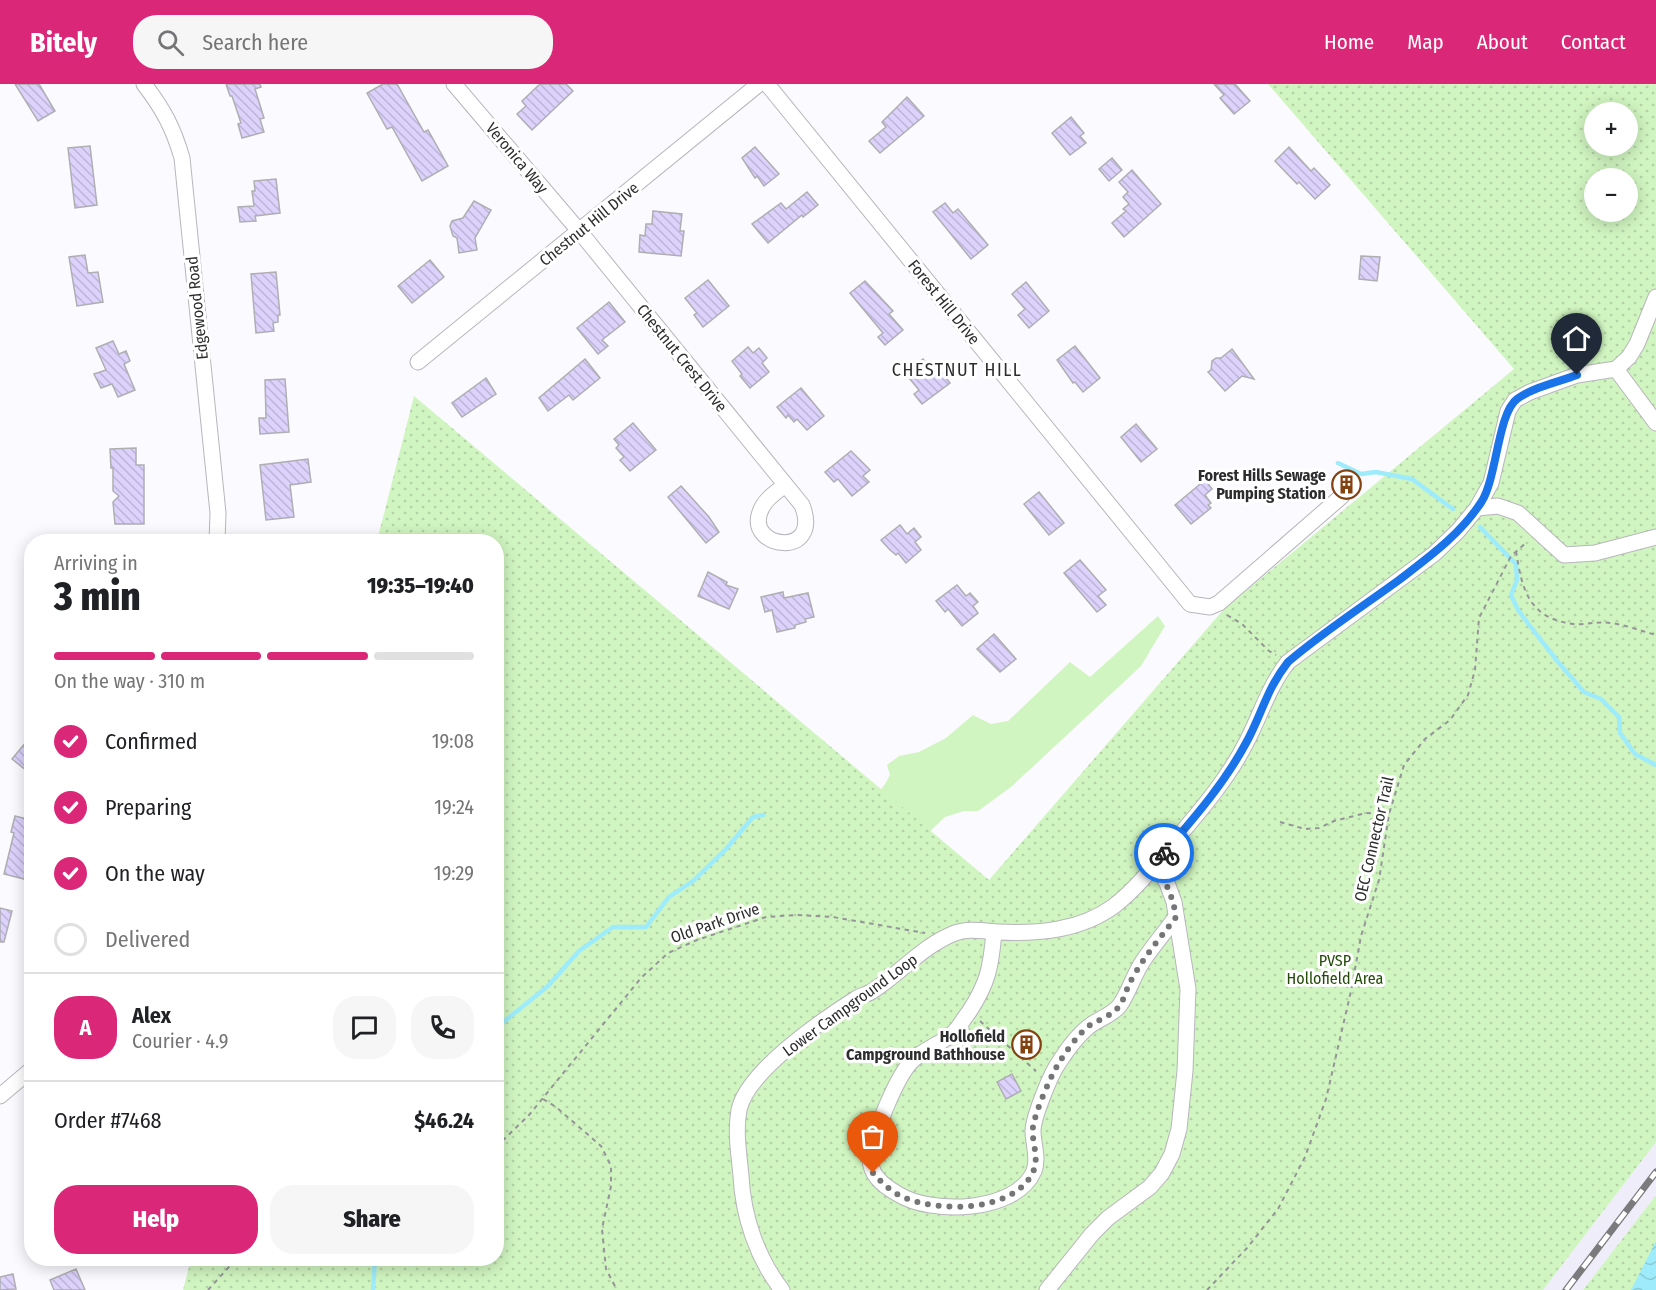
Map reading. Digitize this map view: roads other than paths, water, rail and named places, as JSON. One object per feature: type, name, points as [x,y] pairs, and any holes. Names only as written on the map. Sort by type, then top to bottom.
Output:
[{"type":"street","name":"Edgewood Road","points":[[144,84],[171,123],[182,158],[218,513],[217,534]]},
{"type":"street","name":"Veronica Way","points":[[454,84],[580,232]]},
{"type":"street","name":"Chestnut Hill Drive","points":[[418,362],[759,84]]},
{"type":"street","name":"Forest Hill Drive","points":[[767,84],[1190,604],[1210,607],[1219,603],[1342,496]]},
{"type":"street","name":"Chestnut Crest Drive","points":[[580,232],[802,505],[807,518],[806,527],[799,538],[788,543],[776,543],[767,538],[758,518],[766,501],[785,485]]},
{"type":"street","points":[[1176,917],[1143,960],[1120,1005],[1109,1015],[1088,1027],[1068,1049],[1054,1071],[1037,1110],[1033,1129],[1036,1160],[1033,1172],[1014,1192],[1001,1199],[976,1206],[926,1204],[901,1196],[884,1185],[873,1173],[869,1165],[871,1151],[877,1131],[898,1083],[910,1063],[922,1052],[955,1031],[983,990],[991,969],[994,932],[1027,933],[1067,928],[1093,919],[1115,905],[1155,864],[1224,780],[1248,741],[1276,677],[1288,662],[1434,554],[1458,531],[1477,508],[1491,483],[1508,411],[1515,400],[1530,392],[1577,375],[1616,369],[1629,357],[1638,344],[1656,297]]},
{"type":"street","points":[[1616,369],[1656,423]]},
{"type":"street","points":[[1477,508],[1498,506],[1518,513],[1564,555],[1594,553],[1656,537]]},
{"type":"street","points":[[1047,1290],[1092,1234],[1108,1218],[1150,1187],[1162,1173],[1172,1154],[1179,1129],[1185,1071],[1188,989],[1174,902],[1167,883],[1155,864]]},
{"type":"street","name":"Lower Campground Loop","points":[[782,1290],[762,1256],[750,1227],[742,1198],[737,1138],[740,1109],[745,1096],[756,1079],[775,1060],[819,1024],[860,996],[872,992],[930,946],[956,933],[974,930],[994,932]]},
{"type":"street","points":[[0,1096],[24,1076]]},
{"type":"water","points":[[1656,1241],[1656,1290],[1631,1290]]},
{"type":"waterway","points":[[1338,463],[1361,474],[1376,472],[1412,479],[1453,509]]},
{"type":"waterway","points":[[1480,527],[1516,564],[1517,580],[1511,595],[1518,610],[1584,692],[1601,699],[1619,717],[1620,733],[1635,754],[1656,765]]},
{"type":"waterway","points":[[504,1022],[548,986],[579,951],[613,927],[646,927],[669,897],[693,881],[726,849],[753,817],[763,815]]},
{"type":"waterway","points":[[373,1290],[374,1266]]},
{"type":"railway","points":[[1566,1290],[1656,1172]]},
{"type":"place","name":"Forest Hills Sewage Pumping Station","points":[[1347,484]]},
{"type":"place","name":"Hollofield Campground Bathhouse","points":[[1026,1045]]},
{"type":"district","name":"CHESTNUT HILL","points":[[957,370]]},
{"type":"park label","name":"PVSP Hollofield Area","points":[[1335,969]]}]
